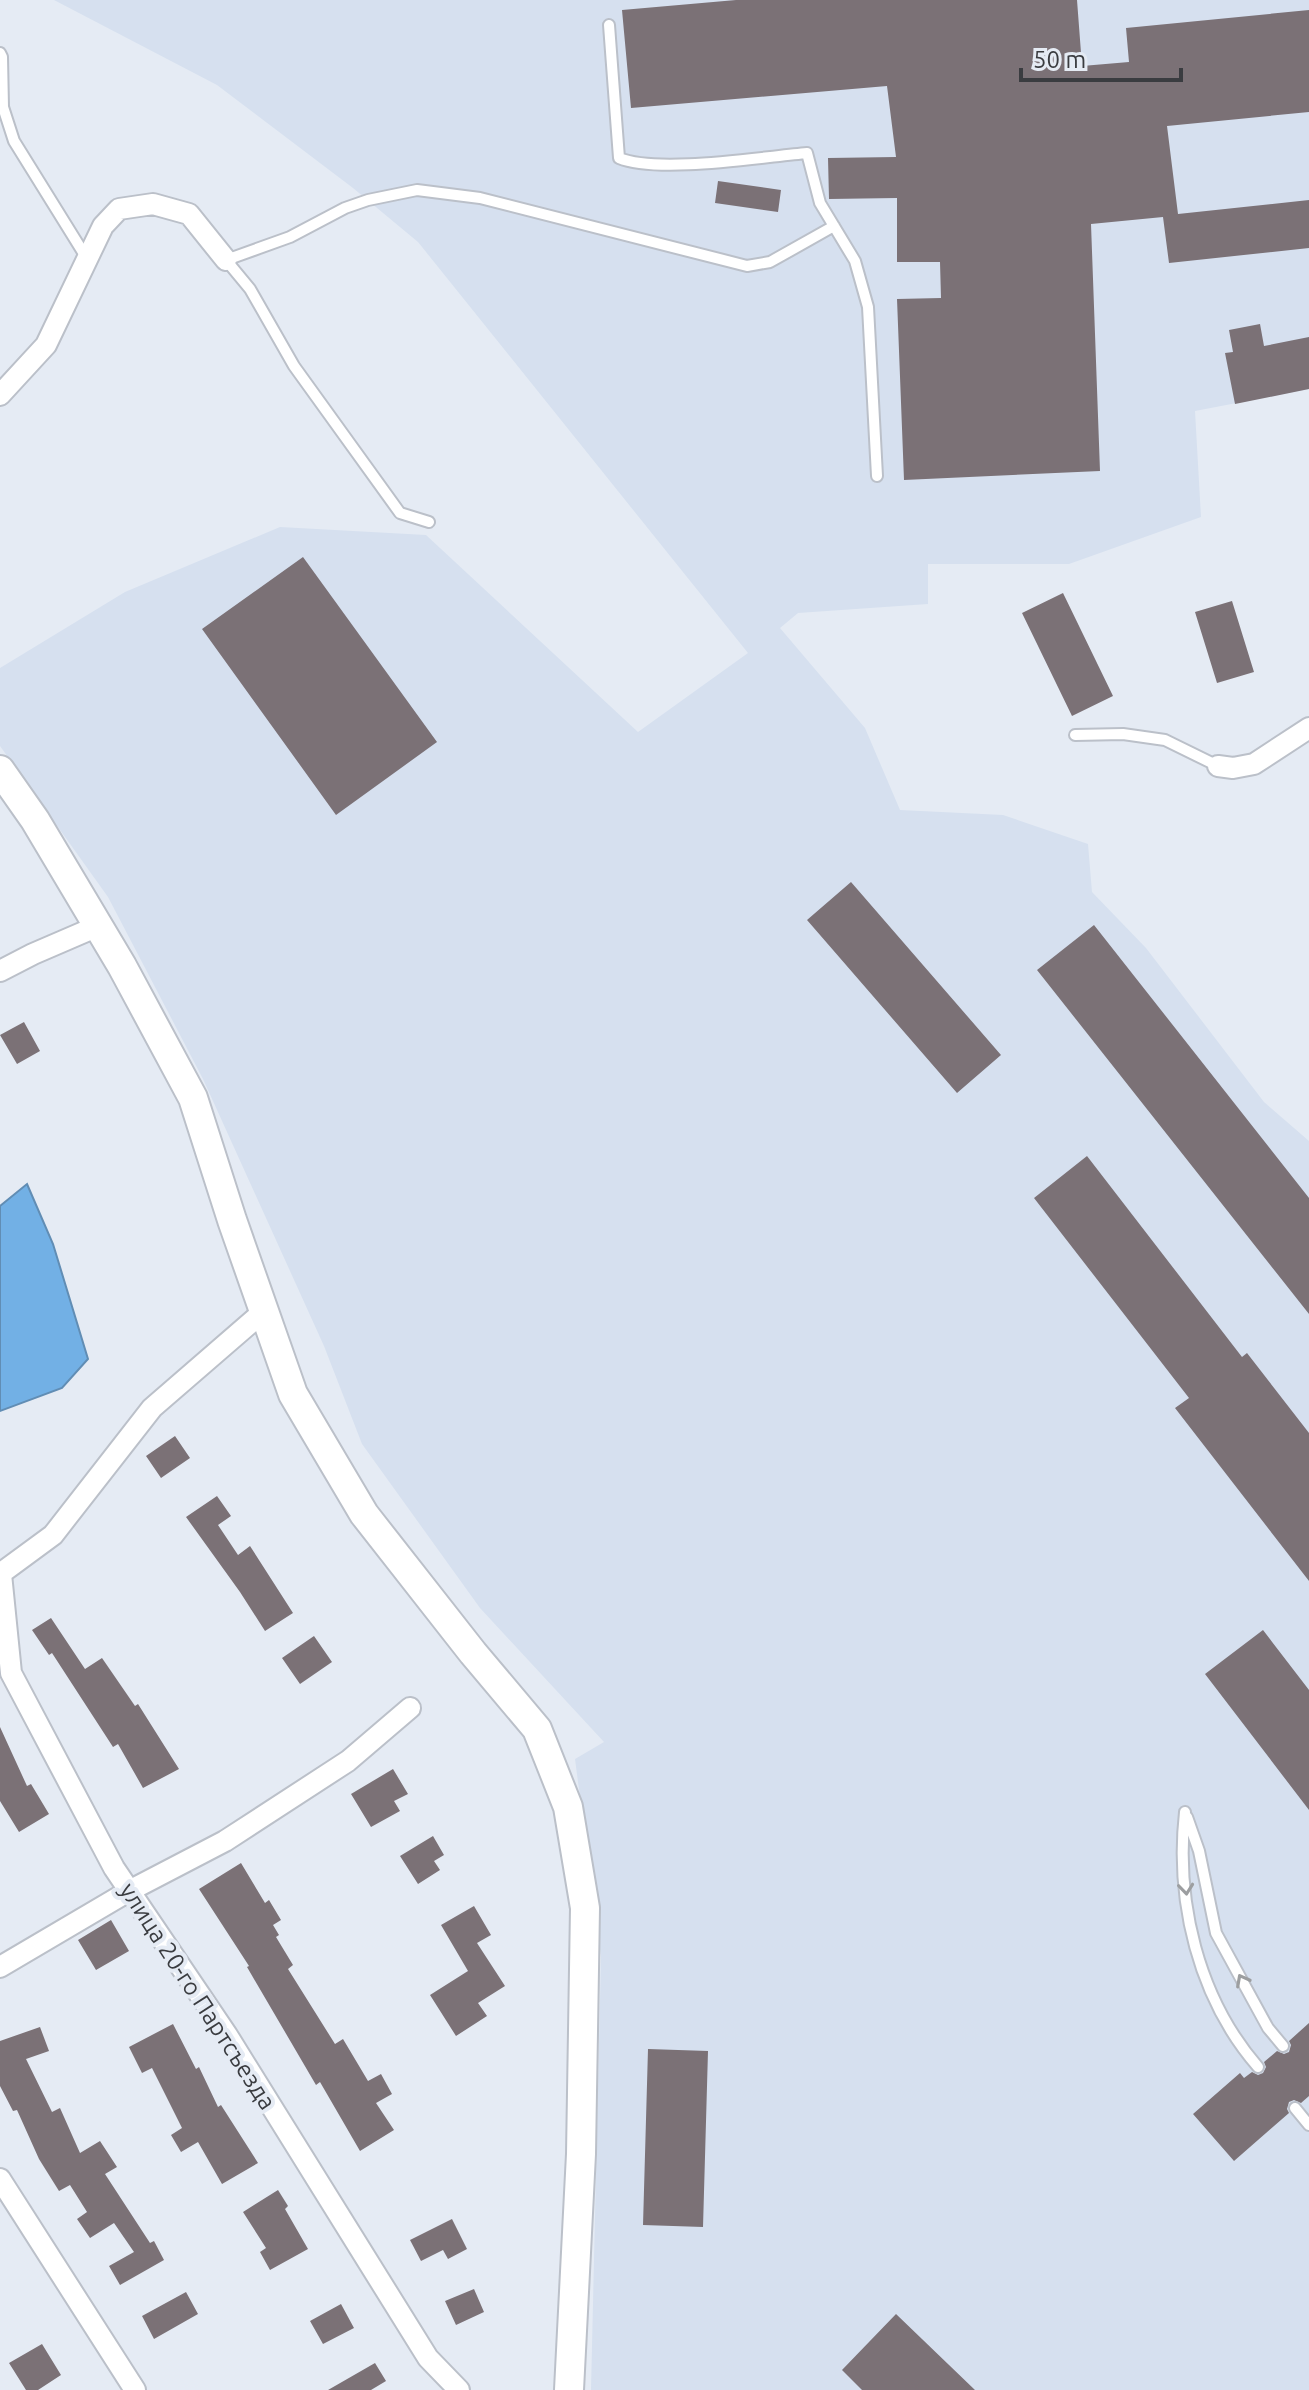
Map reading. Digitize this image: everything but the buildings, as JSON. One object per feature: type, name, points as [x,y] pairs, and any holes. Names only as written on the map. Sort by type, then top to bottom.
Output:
[{"type":"street","points":[[0,395],[46,345],[103,226],[119,209],[153,204],[189,214],[226,260]]},
{"type":"street","points":[[1218,766],[1233,768],[1254,764],[1309,728]]},
{"type":"street","points":[[0,770],[35,820],[98,926],[193,1098],[293,1394],[364,1514],[537,1729],[568,1807],[585,1908],[581,2154],[569,2390]]},
{"type":"street","points":[[0,971],[98,926]]},
{"type":"street","points":[[0,1574],[53,1535],[152,1408],[264,1311]]},
{"type":"street","name":"улица 20-го Партсъезда","points":[[0,1574],[11,1673],[114,1868],[227,2035],[428,2358],[459,2390]]},
{"type":"street","points":[[0,1967],[129,1891],[225,1841],[348,1761],[410,1708]]},
{"type":"street","points":[[0,2179],[135,2390]]},
{"type":"lane","points":[[609,25],[619,158],[633,164],[680,164],[807,153],[820,203],[855,261],[868,307],[877,476]]},
{"type":"lane","points":[[0,53],[3,107],[14,141],[88,259]]},
{"type":"lane","points":[[429,522],[400,513],[294,366],[250,289],[226,260],[290,237],[345,208],[417,190],[480,198],[747,266],[770,262],[834,226]]},
{"type":"lane","points":[[1075,735],[1123,734],[1165,740],[1218,766]]},
{"type":"lane","points":[[1258,2067],[1241,2047],[1206,1983],[1194,1947],[1184,1868],[1185,1812],[1199,1851],[1216,1933],[1268,2028],[1283,2046]]},
{"type":"lane","points":[[1295,2108],[1309,2125]]},
{"type":"shaded area","points":[[54,0],[1309,0],[1309,389],[1195,411],[1201,517],[1069,564],[928,564],[928,604],[798,613],[780,628],[865,728],[900,810],[1003,815],[1088,844],[1092,892],[1146,948],[1264,1102],[1309,1141],[1309,2390],[591,2390],[601,1957],[575,1759],[604,1742],[480,1608],[362,1444],[324,1346],[203,1079],[108,897],[0,746],[0,668],[125,592],[280,527],[426,535],[638,732],[748,653],[418,242],[353,188],[217,85]]},
{"type":"water","points":[[27,1184],[53,1244],[88,1359],[62,1388],[0,1411],[0,1206]]}]
